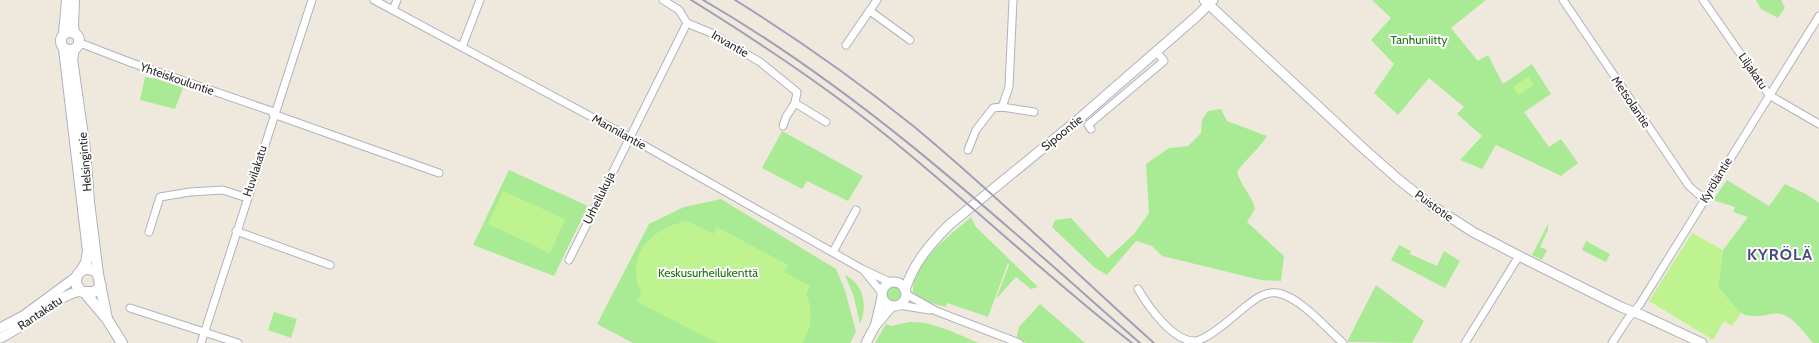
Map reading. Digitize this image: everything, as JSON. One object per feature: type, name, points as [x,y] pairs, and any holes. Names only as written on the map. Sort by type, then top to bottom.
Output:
[{"type":"main road","points":[[67,0],[69,33]]},
{"type":"main road","points":[[69,33],[78,37],[77,46],[70,51],[64,48],[60,42],[69,33],[73,24],[74,0]]},
{"type":"main road","name":"Helsingintie","points":[[77,46],[72,59],[86,150],[89,202],[98,274]]},
{"type":"main road","name":"Helsingintie","points":[[64,48],[88,251],[86,263],[79,274]]},
{"type":"main road","points":[[108,319],[98,274],[89,269],[79,274],[77,286],[108,319],[122,343]]},
{"type":"main road","points":[[83,292],[94,292],[101,286]]},
{"type":"street","name":"Huvilakatu","points":[[201,343],[274,113],[312,0]]},
{"type":"street","name":"Mannilantie","points":[[374,0],[629,137],[862,269],[892,282]]},
{"type":"street","points":[[393,10],[397,0]]},
{"type":"street","points":[[462,47],[480,0]]},
{"type":"street","points":[[663,0],[679,10],[686,23]]},
{"type":"street","points":[[846,45],[877,0]]},
{"type":"street","points":[[1002,107],[1009,88],[1013,0]]},
{"type":"street","name":"Metsolantie","points":[[1562,0],[1689,186],[1698,194],[1706,198]]},
{"type":"street","name":"Liljakatu","points":[[1703,0],[1769,94],[1819,124]]},
{"type":"street","name":"Sipoontie","points":[[905,292],[914,268],[930,244],[949,225],[1080,118],[1209,2]]},
{"type":"street","name":"Puistotie","points":[[1209,2],[1282,74],[1398,179],[1452,220],[1519,256],[1633,312],[1702,343]]},
{"type":"street","points":[[870,11],[910,40]]},
{"type":"street","name":"Kyröläntie","points":[[1612,343],[1706,198],[1769,94],[1819,16]]},
{"type":"street","name":"Invantie","points":[[686,23],[711,33],[760,62],[797,92],[796,103]]},
{"type":"street","name":"Urheilukuja","points":[[569,260],[686,23]]},
{"type":"street","name":"Yhteiskouluntie","points":[[77,46],[132,63],[438,173]]},
{"type":"street","points":[[1091,129],[1088,125],[1164,61],[1156,51]]},
{"type":"street","points":[[783,126],[786,117],[796,103],[826,122]]},
{"type":"street","points":[[968,150],[976,130],[993,108],[1002,107],[1034,112]]},
{"type":"street","points":[[149,232],[160,197],[190,192],[223,190],[247,198]]},
{"type":"street","points":[[832,252],[856,210]]},
{"type":"street","points":[[236,231],[330,265]]},
{"type":"street","points":[[1465,343],[1519,256]]},
{"type":"street","name":"Sipoontie","points":[[892,282],[914,268]]},
{"type":"street","name":"Mannilantie","points":[[862,269],[882,295]]},
{"type":"street","name":"Rantakatu","points":[[0,328],[18,319],[79,274]]},
{"type":"street","points":[[866,343],[875,326],[883,288],[892,282],[899,282],[905,292],[936,311],[1019,343]]},
{"type":"street","points":[[1138,289],[1146,302],[1160,319],[1180,337],[1195,341],[1209,335],[1255,299],[1268,293],[1277,293],[1291,297],[1343,343]]},
{"type":"street","name":"Rantakatu","points":[[0,338],[14,331],[68,295],[83,292]]},
{"type":"street","points":[[875,326],[895,305],[904,299],[905,292]]},
{"type":"street","points":[[882,295],[884,302],[936,311]]},
{"type":"street","points":[[130,308],[197,331],[205,332],[238,343]]},
{"type":"green space","name":"Tanhuniitty","points":[[1372,0],[1486,0],[1451,28],[1478,61],[1488,55],[1503,84],[1532,64],[1551,94],[1524,112],[1549,147],[1561,139],[1578,163],[1561,176],[1496,145],[1482,169],[1460,160],[1482,136],[1457,114],[1464,107],[1429,78],[1398,115],[1374,93],[1394,64],[1371,40],[1391,18]]},
{"type":"green space","points":[[1756,0],[1781,0],[1785,8],[1778,18],[1761,9]]},
{"type":"green space","points":[[1529,76],[1534,85],[1518,95],[1513,87]]},
{"type":"green space","points":[[145,77],[157,79],[183,88],[175,109],[140,100]]},
{"type":"green space","points":[[1221,109],[1227,121],[1267,136],[1237,172],[1254,204],[1255,209],[1247,222],[1284,256],[1281,281],[1261,280],[1162,256],[1152,246],[1136,241],[1107,275],[1095,268],[1052,227],[1055,220],[1071,218],[1108,258],[1134,234],[1149,213],[1146,164],[1169,148],[1188,146],[1201,133],[1202,120],[1208,111]]},
{"type":"green space","points":[[782,131],[863,176],[848,201],[807,181],[802,189],[762,168]]},
{"type":"green space","points":[[509,170],[588,206],[554,276],[473,245]]},
{"type":"green space","points":[[1727,180],[1769,206],[1785,184],[1806,194],[1819,203],[1819,343],[1813,343],[1790,318],[1781,314],[1777,313],[1752,316],[1741,313],[1718,287],[1723,250],[1748,217],[1733,212],[1735,207],[1713,200]]},
{"type":"green space","points":[[503,191],[565,219],[550,253],[488,224]]},
{"type":"green space","name":"Keskusurheilukenttä","points":[[721,199],[836,269],[845,290],[856,332],[850,343],[633,343],[597,324],[649,224],[684,207]]},
{"type":"green space","points":[[971,217],[976,227],[1038,287],[1031,289],[1016,277],[996,299],[1009,265],[1008,263],[988,317],[947,303],[946,307],[919,300],[913,293],[914,280],[923,262],[938,246]]},
{"type":"green space","points":[[688,221],[713,234],[717,227],[788,265],[784,272],[810,286],[806,293],[810,306],[811,319],[806,337],[802,343],[718,343],[637,302],[641,294],[636,275],[637,262],[645,244],[660,231]]},
{"type":"green space","points":[[1548,224],[1548,230],[1540,247],[1547,250],[1542,260],[1532,255]]},
{"type":"green space","points":[[1692,233],[1723,250],[1718,287],[1741,313],[1732,326],[1724,321],[1713,340],[1649,301]]},
{"type":"green space","points":[[1586,241],[1610,254],[1606,262],[1582,250]]},
{"type":"green space","points":[[1399,245],[1411,251],[1410,254],[1437,266],[1444,251],[1460,261],[1445,288],[1391,260]]},
{"type":"green space","points":[[845,275],[856,284],[863,296],[864,310],[860,324],[854,297]]},
{"type":"green space","points":[[1376,285],[1424,321],[1412,343],[1347,342]]},
{"type":"green space","points":[[893,286],[900,291],[901,294],[896,301],[893,302],[886,297],[885,294],[890,287]]},
{"type":"green space","points":[[1040,304],[1085,343],[1026,343],[1016,339],[1019,327]]},
{"type":"green space","points":[[274,312],[297,319],[291,338],[268,330]]},
{"type":"green space","points":[[909,322],[918,322],[936,326],[979,343],[875,343],[886,324],[892,326]]},
{"type":"railway","points":[[691,0],[791,65],[864,118],[918,161],[1100,318],[1132,343]]},
{"type":"railway","points":[[703,0],[762,36],[820,76],[875,117],[983,205],[1140,343]]},
{"type":"railway","points":[[735,0],[781,29],[825,60],[912,125],[1004,205],[1154,343]]},
{"type":"district","name":"KYRÖLÄ","points":[[1780,254]]}]
